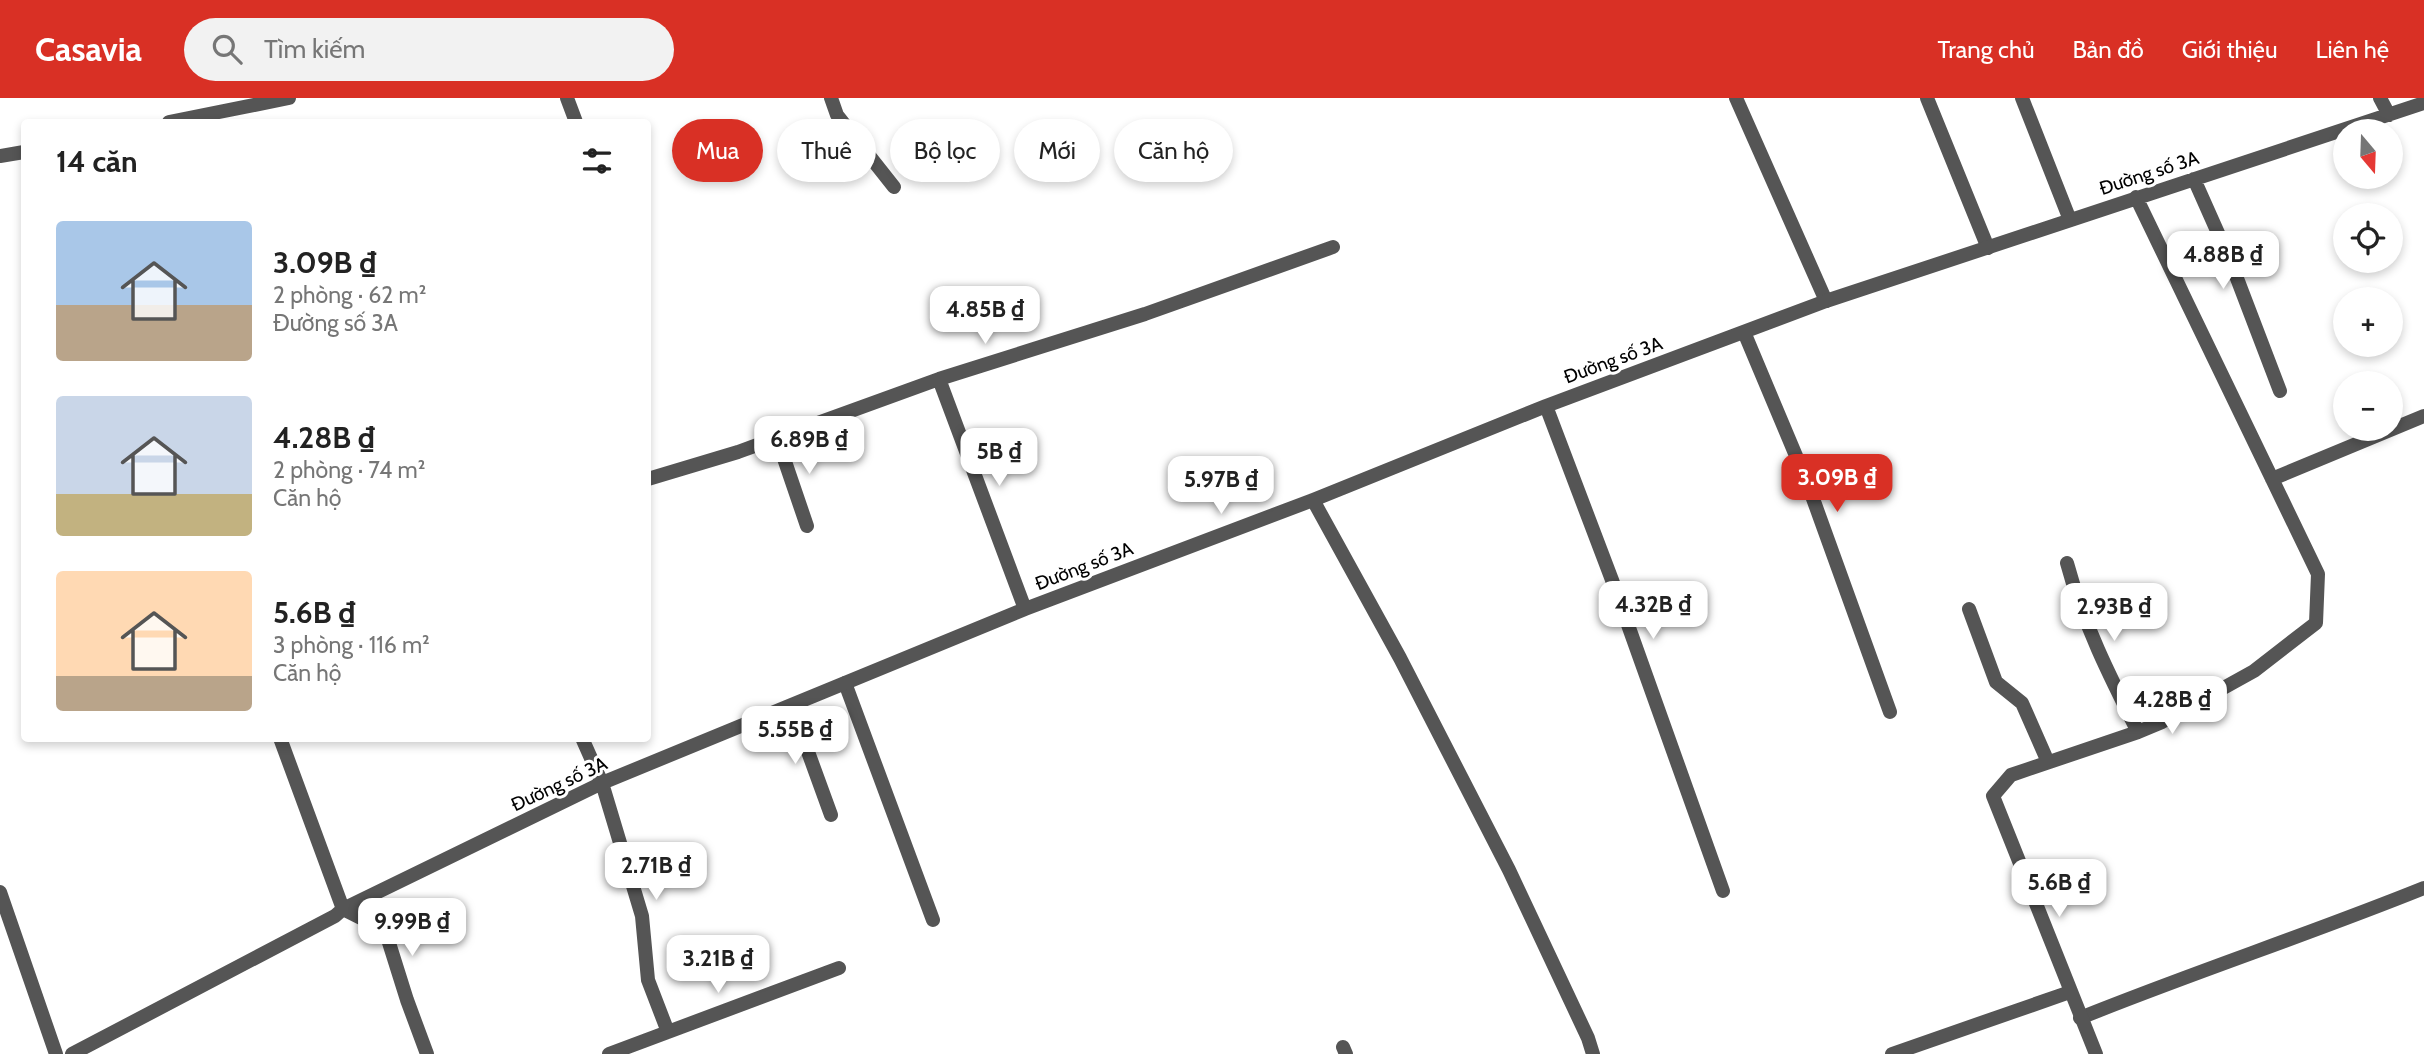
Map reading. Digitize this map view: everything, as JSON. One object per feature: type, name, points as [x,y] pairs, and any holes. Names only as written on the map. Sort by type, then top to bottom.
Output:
[{"type":"street","points":[[207,98],[212,114]]},
{"type":"street","points":[[185,119],[289,98]]},
{"type":"street","points":[[567,98],[575,119]]},
{"type":"street","points":[[831,98],[837,116],[894,187]]},
{"type":"street","points":[[1736,98],[1826,301]]},
{"type":"street","points":[[1927,98],[1988,248]]},
{"type":"street","points":[[2022,98],[2070,220]]},
{"type":"street","points":[[2380,98],[2389,115]]},
{"type":"street","name":"Đường số 3A","points":[[72,1054],[335,916],[343,909],[602,783],[1026,609],[1313,500],[1546,406],[1826,301],[2424,103]]},
{"type":"street","points":[[0,156],[21,152]]},
{"type":"street","points":[[2194,179],[2230,260],[2280,391]]},
{"type":"street","points":[[2096,1054],[1993,796],[2011,775],[2162,722],[2254,671],[2316,623],[2318,574],[2136,197]]},
{"type":"street","points":[[651,478],[777,438],[939,379],[1145,314],[1333,247]]},
{"type":"street","points":[[1744,332],[1807,482],[1890,712]]},
{"type":"street","points":[[939,379],[1026,609]]},
{"type":"street","points":[[1546,406],[1612,580],[1723,891]]},
{"type":"street","points":[[2273,479],[2424,416]]},
{"type":"street","points":[[777,438],[807,526]]},
{"type":"street","points":[[1313,500],[1400,658],[1509,870],[1593,1054]]},
{"type":"street","points":[[2067,563],[2076,597],[2107,670],[2138,732]]},
{"type":"street","points":[[1969,609],[1996,682],[2022,703],[2048,762]]},
{"type":"street","points":[[845,683],[933,920]]},
{"type":"street","points":[[791,705],[831,814]]},
{"type":"street","points":[[281,742],[343,909],[385,930],[427,1054]]},
{"type":"street","points":[[584,742],[602,783],[642,916],[648,980],[668,1032]]},
{"type":"street","points":[[2080,1018],[2424,888]]},
{"type":"street","points":[[1,897],[56,1054]]},
{"type":"street","points":[[609,1054],[839,968]]},
{"type":"street","points":[[1892,1054],[2070,992]]}]
